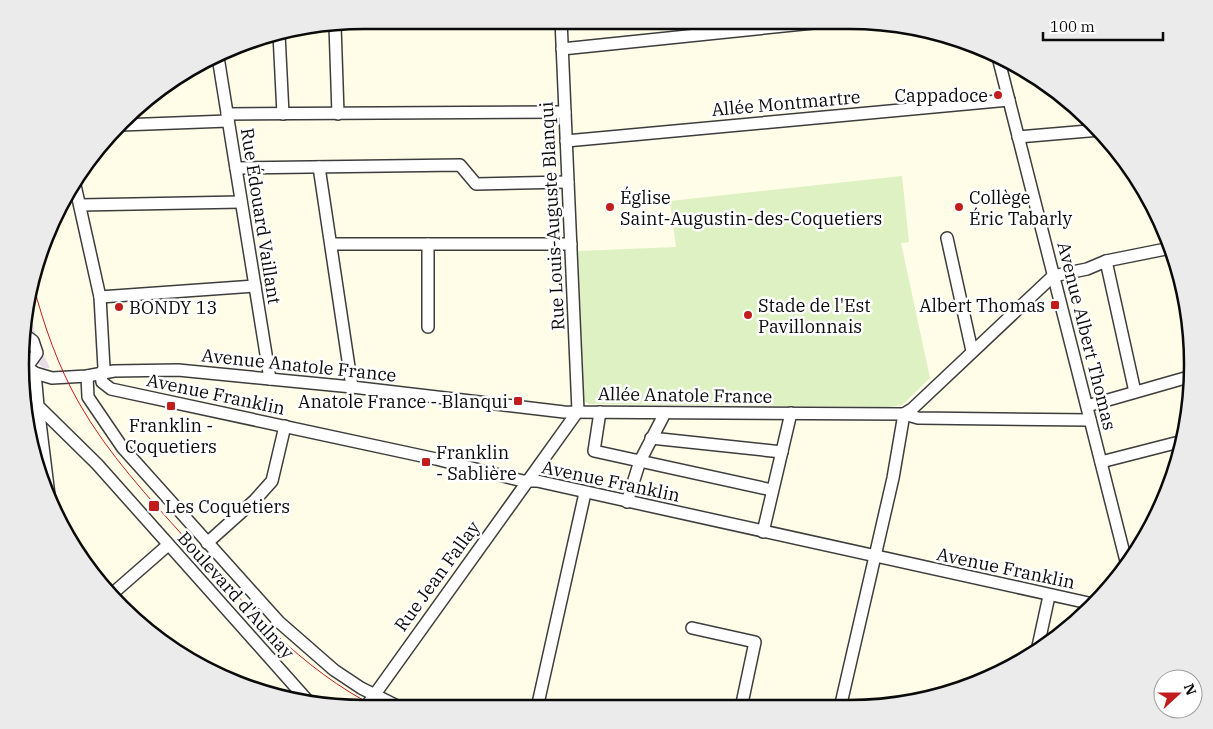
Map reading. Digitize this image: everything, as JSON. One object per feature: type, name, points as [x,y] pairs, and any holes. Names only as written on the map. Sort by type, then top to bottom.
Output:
[{"type":"street","name":"Rue Louis-Auguste Blanqui","points":[[561,29],[578,411]]},
{"type":"street","points":[[562,49],[725,29]]},
{"type":"street","points":[[335,30],[338,114]]},
{"type":"street","points":[[280,39],[284,114]]},
{"type":"street","name":"Rue Édouard Vaillant","points":[[219,62],[270,379]]},
{"type":"street","name":"Avenue Albert Thomas","points":[[1000,65],[1125,556]]},
{"type":"street","name":"Allée Montmartre","points":[[566,141],[1009,100]]},
{"type":"street","points":[[130,124],[284,114],[565,112]]},
{"type":"street","points":[[1018,137],[1090,131]]},
{"type":"street","points":[[236,168],[460,165],[476,184],[568,182]]},
{"type":"street","points":[[319,167],[352,387]]},
{"type":"street","points":[[77,192],[100,297],[104,368],[101,375]]},
{"type":"street","points":[[80,205],[242,202]]},
{"type":"street","points":[[947,238],[972,351]]},
{"type":"street","points":[[331,244],[571,244]]},
{"type":"street","points":[[428,244],[428,327]]},
{"type":"street","points":[[842,700],[894,469],[904,414],[912,410],[1053,276],[1087,269],[1106,261],[1164,250]]},
{"type":"street","points":[[1106,261],[1135,392]]},
{"type":"street","points":[[100,297],[255,286]]},
{"type":"street","points":[[29,365],[37,353],[33,341],[30,338]]},
{"type":"street","name":"Avenue Anatole France","points":[[29,367],[52,378],[101,375],[114,371],[178,370],[352,387],[564,412],[578,411]]},
{"type":"street","points":[[29,371],[38,406],[46,468]]},
{"type":"street","name":"Avenue Franklin","points":[[101,375],[102,382],[111,389],[217,410],[529,481],[1085,603]]},
{"type":"street","name":"Boulevard d'Aulnay","points":[[87,376],[88,397],[122,447],[279,622],[334,670],[386,700]]},
{"type":"street","points":[[1087,406],[1184,378]]},
{"type":"street","name":"Boulevard d'Aulnay","points":[[38,406],[96,464],[301,694]]},
{"type":"street","name":"Allée Anatole France","points":[[578,411],[904,414],[918,418],[1090,420]]},
{"type":"street","name":"Rue Jean Fallay","points":[[370,700],[578,411]]},
{"type":"street","points":[[600,412],[594,452],[772,490]]},
{"type":"street","points":[[627,502],[640,461],[665,413]]},
{"type":"street","points":[[763,532],[791,413]]},
{"type":"street","points":[[207,543],[255,500],[272,481],[285,426]]},
{"type":"street","points":[[651,438],[782,452]]},
{"type":"street","points":[[1101,462],[1175,444]]},
{"type":"street","points":[[539,700],[585,493]]},
{"type":"street","points":[[116,590],[168,545]]},
{"type":"street","points":[[1039,641],[1049,596]]},
{"type":"street","points":[[692,628],[755,642],[743,700]]},
{"type":"shaded area","points":[[32,321],[39,346],[50,368],[44,368],[29,358]]},
{"type":"green space","name":"Stade de l'Est Pavillonnais","points":[[902,176],[909,242],[901,243],[930,378],[902,405],[888,407],[589,404],[584,401],[578,251],[676,247],[670,201]]},
{"type":"tram line","points":[[36,295],[52,345],[71,389],[90,422],[129,474],[252,611],[298,655],[323,674],[364,700]]},
{"type":"place","name":"Cappadoce","points":[[998,95]]},
{"type":"place","name":"Église Saint-Augustin-des-Coquetiers","points":[[610,207]]},
{"type":"place","name":"Collège Éric Tabarly","points":[[959,207]]},
{"type":"place","name":"Albert Thomas","points":[[1055,305]]},
{"type":"place","name":"BONDY 13","points":[[119,307]]},
{"type":"place","name":"Stade de l'Est Pavillonnais","points":[[748,315]]},
{"type":"place","name":"Anatole France - Blanqui","points":[[518,401]]},
{"type":"place","name":"Franklin - Coquetiers","points":[[171,406]]},
{"type":"place","name":"Franklin - Sablière","points":[[426,462]]},
{"type":"place","name":"Les Coquetiers","points":[[154,506]]}]
